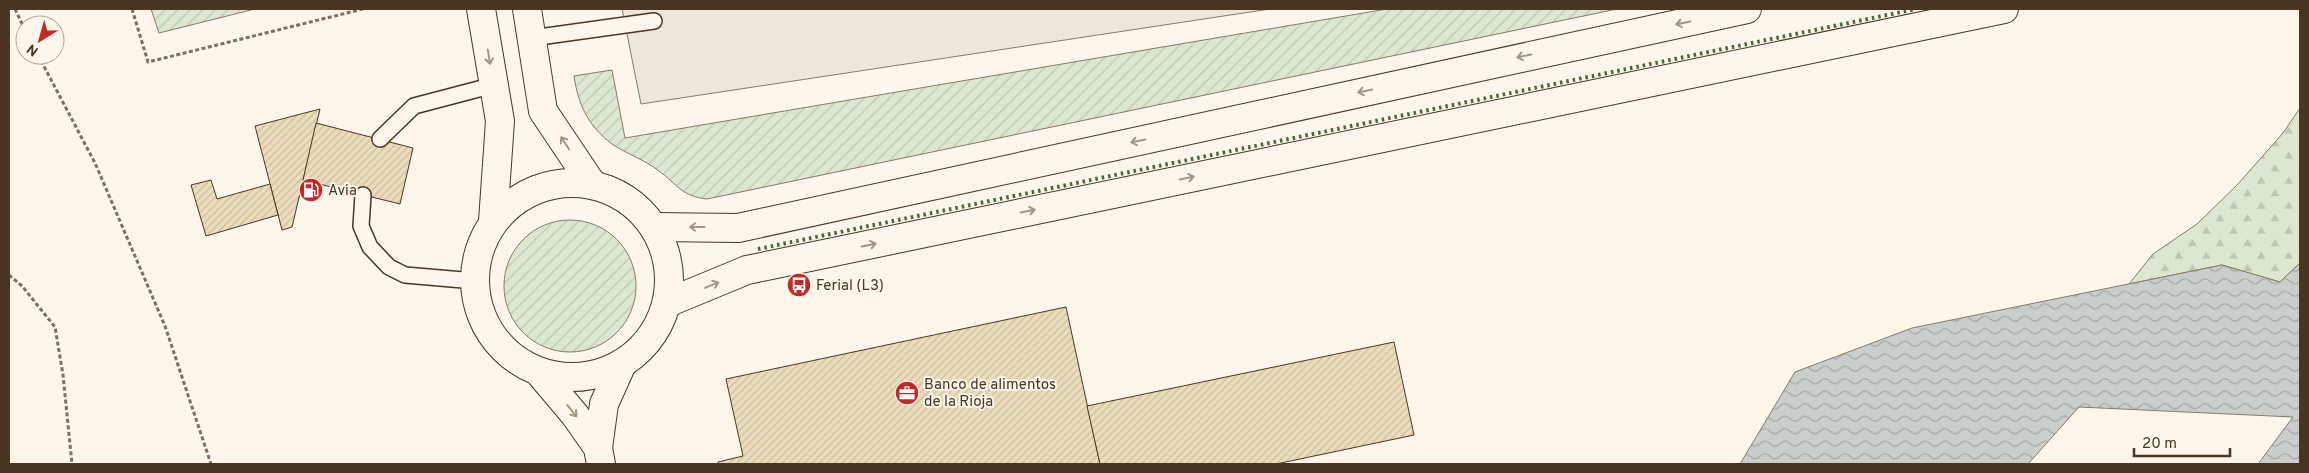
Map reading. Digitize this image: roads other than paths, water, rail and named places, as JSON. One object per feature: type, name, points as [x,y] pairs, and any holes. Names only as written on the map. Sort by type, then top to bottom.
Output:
[{"type":"main road","points":[[481,9],[500,121],[493,222]]},
{"type":"main road","points":[[527,9],[543,110],[592,184]]},
{"type":"main road","points":[[655,227],[738,228],[1747,9]]},
{"type":"main road","points":[[667,303],[747,270],[2004,9]]},
{"type":"main road","points":[[542,376],[570,380],[600,373],[622,364],[636,354],[650,339],[660,322],[667,303],[669,264],[655,227],[642,211],[628,199],[592,184],[564,182],[537,188],[512,202],[493,222],[480,246],[475,281],[477,301],[487,327],[502,348],[542,376],[575,415],[600,456]]},
{"type":"main road","points":[[600,456],[604,404],[622,364]]},
{"type":"lane","points":[[532,38],[654,21]]},
{"type":"lane","points":[[380,139],[414,106],[494,85]]},
{"type":"lane","points":[[364,195],[361,226],[370,247],[389,267],[405,275],[475,281]]},
{"type":"water","points":[[2300,263],[2300,464],[2258,464],[2293,417],[2079,407],[2028,464],[1740,464],[1795,372],[1912,328],[2222,265],[2280,282]]},
{"type":"place","name":"Avia","points":[[311,190]]},
{"type":"place","name":"Ferial (L3)","points":[[799,285]]},
{"type":"place","name":"Banco de alimentos de la Rioja","points":[[907,393]]}]
